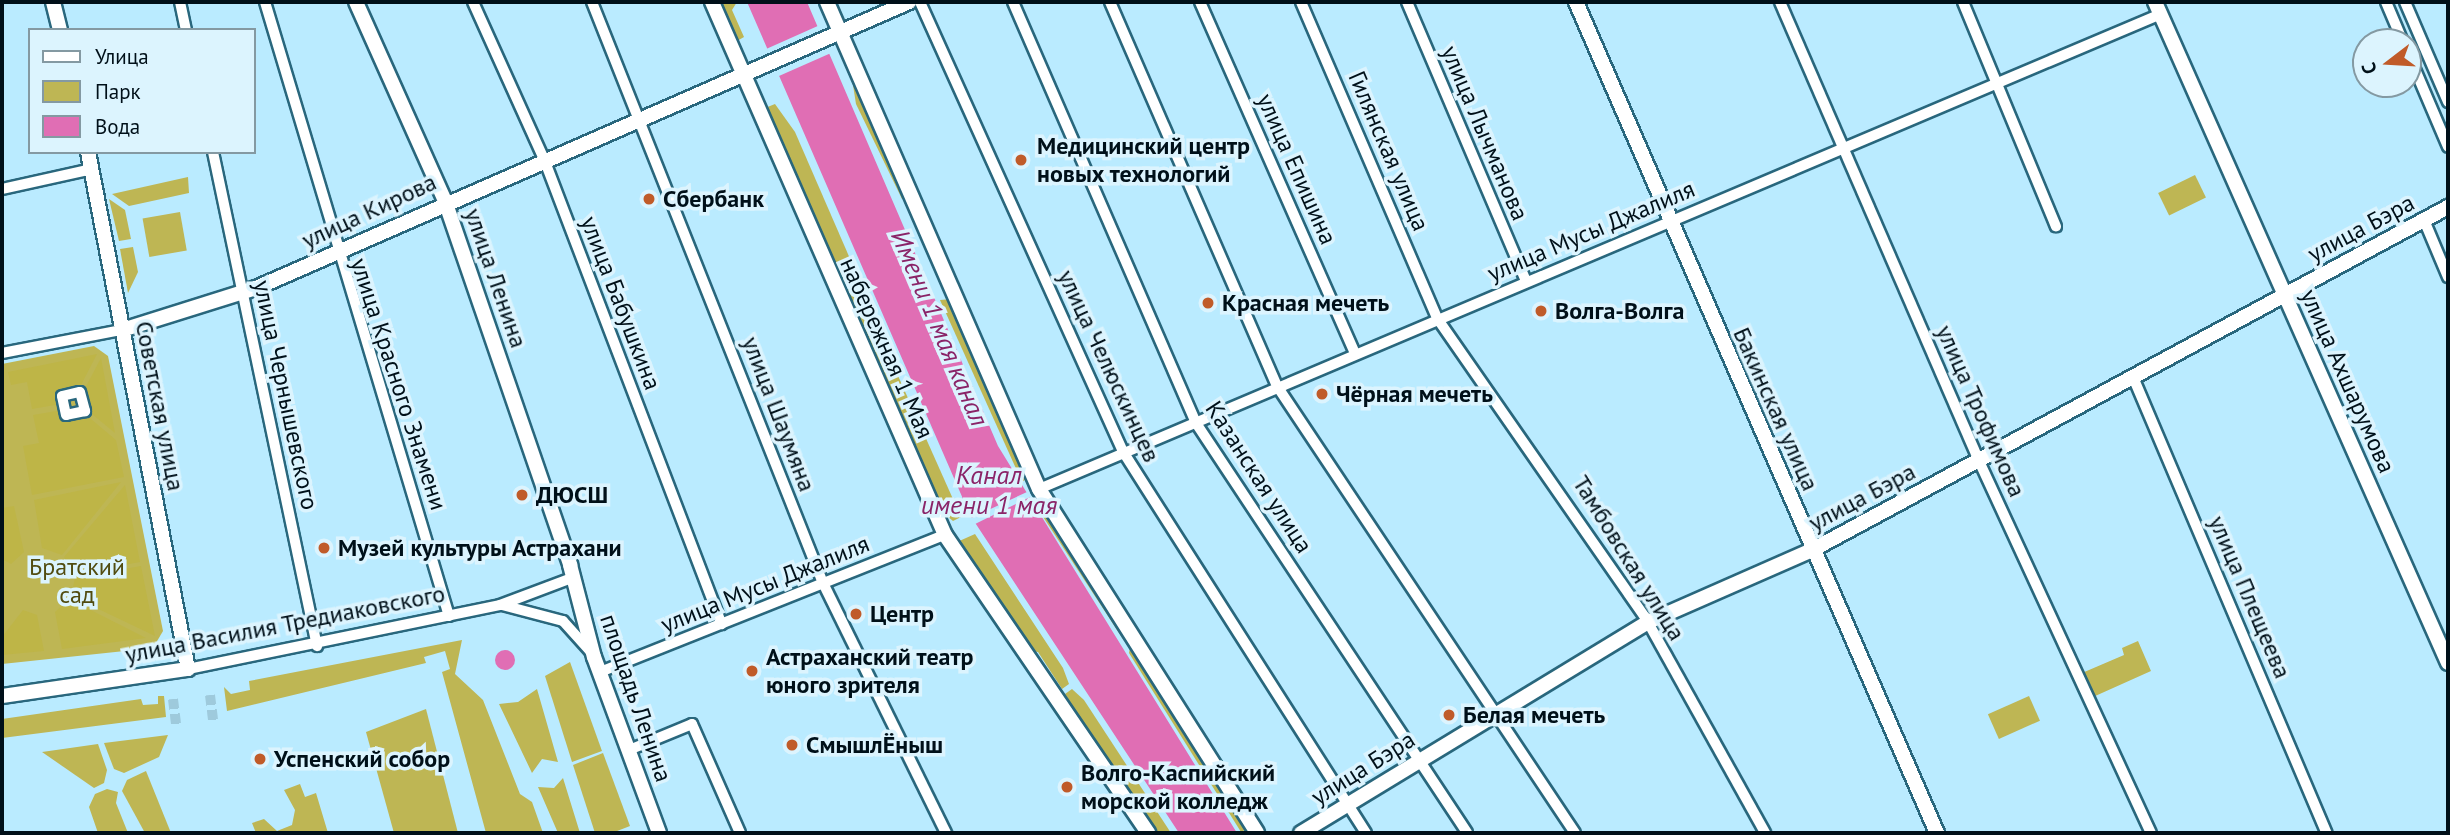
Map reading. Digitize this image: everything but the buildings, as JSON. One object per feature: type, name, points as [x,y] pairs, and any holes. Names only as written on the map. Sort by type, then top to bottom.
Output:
[{"type":"main road","points":[[53,2],[60,28]]},
{"type":"main road","name":"улица Ленина","points":[[355,2],[445,201],[572,578]]},
{"type":"main road","name":"набережная 1 Мая","points":[[712,2],[945,535],[1148,833]]},
{"type":"main road","points":[[827,2],[835,33],[1039,489],[1257,833]]},
{"type":"main road","points":[[835,33],[909,2]]},
{"type":"main road","name":"Бакинская улица","points":[[1576,2],[1668,222],[1937,833]]},
{"type":"main road","name":"улица Ахшарумова","points":[[2158,8],[2448,663]]},
{"type":"main road","name":"улица Кирова","points":[[122,330],[244,291],[835,33]]},
{"type":"main road","name":"Советская улица","points":[[88,154],[188,669]]},
{"type":"main road","name":"улица Бэра","points":[[1301,833],[1647,622],[1812,550],[2448,207]]},
{"type":"main road","name":"площадь Ленина","points":[[572,578],[594,657],[659,833]]},
{"type":"main road","name":"улица Василия Тредиаковского","points":[[2,696],[188,669]]},
{"type":"street","points":[[180,2],[186,28]]},
{"type":"street","name":"улица Красного Знамени","points":[[265,2],[335,252],[449,616]]},
{"type":"street","name":"улица Бабушкина","points":[[473,2],[544,159],[722,624]]},
{"type":"street","name":"улица Шаумяна","points":[[592,2],[823,583],[946,833]]},
{"type":"street","name":"улица Челюскинцев","points":[[920,2],[1122,450],[1366,833]]},
{"type":"street","name":"Казанская улица","points":[[1013,2],[1196,423],[1467,833]]},
{"type":"street","points":[[1110,2],[1278,386],[1499,712],[1575,833]]},
{"type":"street","name":"улица Епишина","points":[[1200,2],[1355,353]]},
{"type":"street","name":"Гилянская улица","points":[[1301,2],[1437,318]]},
{"type":"street","name":"улица Лычманова","points":[[1407,2],[1525,281]]},
{"type":"street","name":"улица Трофимова","points":[[1780,2],[1979,461],[2151,833]]},
{"type":"street","points":[[1963,2],[2056,226]]},
{"type":"street","points":[[2386,2],[2397,28]]},
{"type":"street","points":[[2405,2],[2448,102]]},
{"type":"street","name":"улица Мусы Джалиля","points":[[1039,489],[1122,450],[1196,423],[1437,318],[1998,83],[2158,8]]},
{"type":"street","points":[[2422,86],[2448,147]]},
{"type":"street","name":"улица Чернышевского","points":[[213,154],[317,646]]},
{"type":"street","points":[[2,189],[92,169]]},
{"type":"street","points":[[2424,220],[2448,277]]},
{"type":"street","name":"Тамбовская улица","points":[[1437,318],[1647,622],[1765,833]]},
{"type":"street","name":"улица Кирова","points":[[2,353],[122,330]]},
{"type":"street","name":"улица Плещеева","points":[[2133,377],[2327,833]]},
{"type":"street","name":"улица Мусы Джалиля","points":[[600,672],[945,535]]},
{"type":"street","name":"улица Василия Тредиаковского","points":[[188,669],[317,646],[500,605],[572,578]]},
{"type":"street","points":[[500,605],[563,621],[594,657]]},
{"type":"street","points":[[629,750],[692,724],[740,833]]},
{"type":"green space","points":[[721,2],[737,2],[732,10],[744,37],[737,41]]},
{"type":"green space","points":[[850,66],[906,196],[902,199],[856,104]]},
{"type":"green space","points":[[775,104],[795,132],[851,261],[854,279],[841,284],[765,108]]},
{"type":"green space","points":[[2195,175],[2206,197],[2169,215],[2158,193]]},
{"type":"green space","points":[[188,177],[189,193],[129,206],[112,194]]},
{"type":"green space","points":[[109,199],[125,210],[131,239],[119,241]]},
{"type":"green space","points":[[180,212],[187,250],[149,257],[143,219]]},
{"type":"green space","points":[[133,247],[138,272],[128,293],[120,249]]},
{"type":"green space","points":[[858,286],[961,517],[953,521],[941,511],[844,291]]},
{"type":"green space","points":[[952,299],[1029,477],[1022,482],[940,300]]},
{"type":"green space","name":"Братский сад","points":[[94,346],[108,356],[163,631],[153,648],[2,664],[2,364]]},
{"type":"green space","points":[[97,354],[79,389],[61,404],[32,409],[27,382],[11,385],[8,372]]},
{"type":"green space","points":[[101,358],[115,433],[87,410],[83,392]]},
{"type":"green space","points":[[62,410],[85,414],[116,440],[124,477],[32,495],[23,446],[39,443],[33,415]]},
{"type":"green space","points":[[121,482],[62,555],[42,548],[34,500]]},
{"type":"green space","points":[[125,485],[140,562],[74,574],[64,557]]},
{"type":"green space","points":[[1043,503],[1127,636],[1123,639],[1036,506]]},
{"type":"green space","points":[[14,506],[24,552],[11,564],[2,559],[2,508]]},
{"type":"green space","points":[[975,534],[1063,668],[1069,684],[1062,689],[1038,652],[1028,651],[957,542]]},
{"type":"green space","points":[[141,566],[155,636],[71,596],[75,578]]},
{"type":"green space","points":[[69,599],[146,638],[62,649],[55,612]]},
{"type":"green space","points":[[23,610],[37,615],[44,651],[2,655],[2,637]]},
{"type":"green space","points":[[462,640],[455,674],[483,700],[520,794],[532,802],[543,833],[486,833],[442,672],[450,669],[445,651],[424,657],[426,663],[227,711],[224,687],[231,694],[250,690],[249,681]]},
{"type":"green space","points":[[2138,641],[2151,671],[2093,697],[2082,673],[2124,655],[2122,648]]},
{"type":"green space","points":[[1131,643],[1249,828],[1241,832],[1129,653]]},
{"type":"green space","points":[[570,662],[602,751],[572,762],[545,676]]},
{"type":"green space","points":[[537,689],[558,762],[542,759],[532,773],[499,704],[518,702]]},
{"type":"green space","points":[[1072,689],[1084,700],[1171,833],[1151,833],[1065,694]]},
{"type":"green space","points":[[158,696],[164,696],[166,717],[2,738],[2,719],[141,699],[143,705],[158,704]]},
{"type":"green space","points":[[2029,696],[2040,721],[1999,739],[1988,714]]},
{"type":"green space","points":[[426,709],[458,833],[394,833],[366,732]]},
{"type":"green space","points":[[168,735],[159,757],[124,773],[114,769],[104,743]]},
{"type":"green space","points":[[98,744],[107,770],[104,783],[94,788],[42,752]]},
{"type":"green space","points":[[603,753],[630,826],[612,833],[595,833],[573,765]]},
{"type":"green space","points":[[146,771],[171,833],[145,833],[122,791],[127,780]]},
{"type":"green space","points":[[563,778],[580,833],[558,833],[538,787],[554,788]]},
{"type":"green space","points":[[300,784],[305,797],[316,793],[328,833],[256,833],[252,823],[264,819],[277,831],[292,825],[295,810],[284,790]]},
{"type":"green space","points":[[107,789],[118,792],[116,803],[128,833],[98,833],[89,807],[95,794]]},
{"type":"water","name":"Канал имени 1 мая","points":[[747,2],[807,2],[998,446],[1237,833],[1179,833],[970,515]]},
{"type":"water","points":[[501,650],[509,650],[515,660],[509,670],[501,670],[495,664],[495,656]]},
{"type":"pier","points":[[820,25],[832,52],[776,78],[763,50]]},
{"type":"pier","points":[[1027,492],[1030,497],[973,525],[969,519]]},
{"type":"tunnel","points":[[210,695],[213,721]]},
{"type":"tunnel","points":[[173,699],[176,725]]},
{"type":"place","name":"Медицинский центр новых технологий","points":[[1021,160]]},
{"type":"place","name":"Сбербанк","points":[[649,199]]},
{"type":"place","name":"Красная мечеть","points":[[1208,303]]},
{"type":"place","name":"Волга-Волга","points":[[1541,311]]},
{"type":"place","name":"Чёрная мечеть","points":[[1322,394]]},
{"type":"place","name":"ДЮСШ","points":[[522,495]]},
{"type":"place","name":"Музей культуры Астрахани","points":[[324,548]]},
{"type":"place","name":"Центр","points":[[856,614]]},
{"type":"place","name":"Астраханский театр юного зрителя","points":[[752,671]]},
{"type":"place","name":"Белая мечеть","points":[[1449,715]]},
{"type":"place","name":"СмышлЁныш","points":[[792,745]]},
{"type":"place","name":"Успенский собор","points":[[260,759]]},
{"type":"place","name":"Волго-Каспийский морской колледж","points":[[1067,787]]},
{"type":"water label","name":"Имени 1 мая канал","points":[[940,328]]}]
